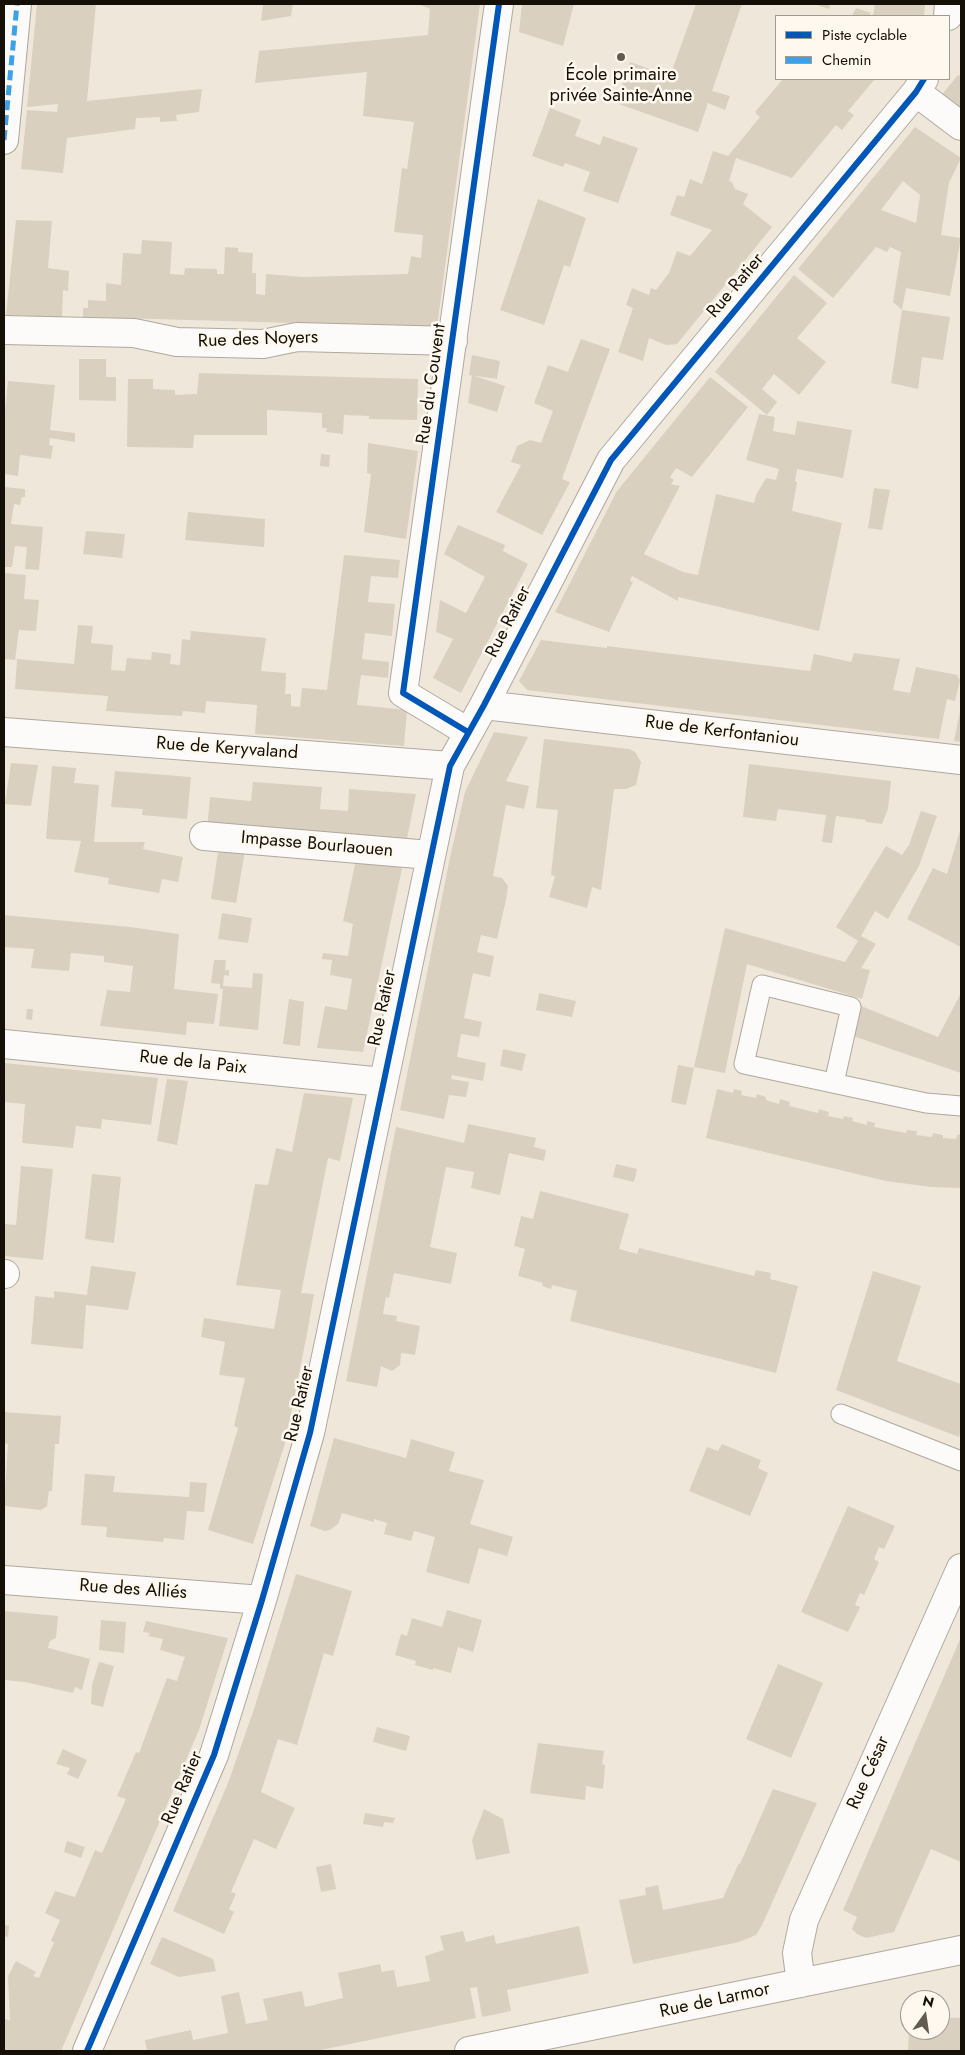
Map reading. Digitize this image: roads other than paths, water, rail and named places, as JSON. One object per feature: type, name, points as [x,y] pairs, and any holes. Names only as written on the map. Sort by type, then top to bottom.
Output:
[{"type":"street","points":[[4,140],[17,4]]},
{"type":"street","name":"Rue du Couvent","points":[[468,732],[403,694],[499,4]]},
{"type":"street","points":[[920,86],[961,126]]},
{"type":"street","name":"Rue Ratier","points":[[87,2051],[214,1755],[262,1600],[310,1434],[450,766],[484,705],[611,460],[920,86]]},
{"type":"street","name":"Rue des Noyers","points":[[4,330],[134,333],[186,342],[263,344],[297,337],[453,341]]},
{"type":"street","name":"Rue de Kerfontaniou","points":[[484,705],[961,760]]},
{"type":"street","name":"Rue de Keryvaland","points":[[4,732],[450,766]]},
{"type":"street","name":"Impasse Bourlaouen","points":[[204,836],[430,856]]},
{"type":"street","name":"Rue de la Paix","points":[[4,1044],[383,1082]]},
{"type":"street","name":"Rue César","points":[[801,1983],[797,1953],[804,1920],[961,1568]]},
{"type":"street","name":"Rue des Alliés","points":[[4,1580],[262,1600]]},
{"type":"street","name":"Rue de Larmor","points":[[469,2051],[501,2048],[961,1950]]},
{"type":"lane","points":[[834,1083],[851,1006],[762,986],[744,1064],[926,1103],[961,1106]]},
{"type":"lane","points":[[840,1414],[961,1461]]},
{"type":"place","name":"École primaire privée Sainte-Anne","points":[[621,57]]}]
